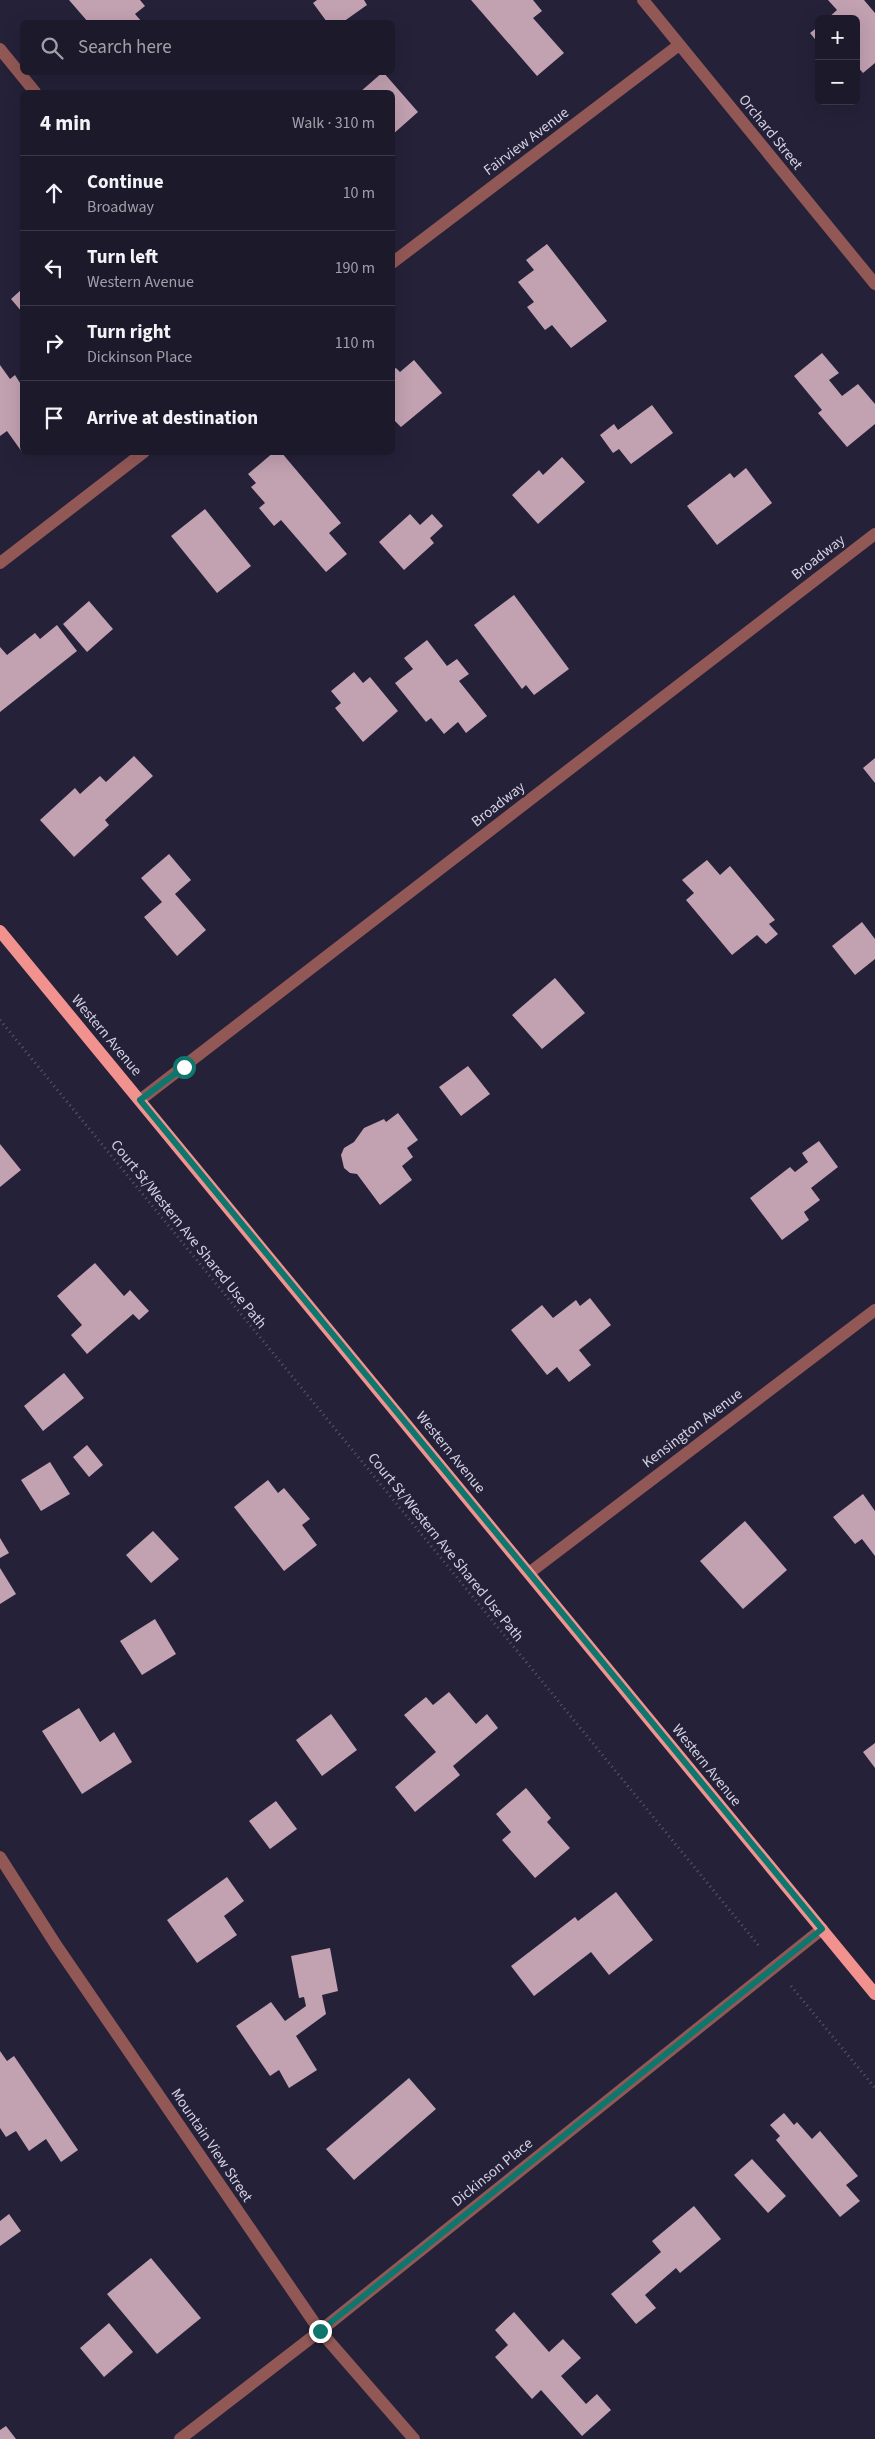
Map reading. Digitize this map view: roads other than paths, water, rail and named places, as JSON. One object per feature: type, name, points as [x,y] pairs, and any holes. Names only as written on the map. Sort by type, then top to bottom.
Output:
[{"type":"main road","name":"Western Avenue","points":[[0,931],[875,1994]]},
{"type":"street","name":"Orchard Street","points":[[643,0],[875,284]]},
{"type":"street","name":"Fairview Avenue","points":[[395,261],[679,45]]},
{"type":"street","points":[[0,49],[20,74]]},
{"type":"street","points":[[21,75],[33,90]]},
{"type":"street","points":[[0,563],[140,455]]},
{"type":"street","name":"Broadway","points":[[140,1100],[875,534]]},
{"type":"street","name":"Kensington Avenue","points":[[529,1572],[875,1310]]},
{"type":"street","name":"Mountain View Street","points":[[0,1857],[56,1944],[320,2331],[414,2439]]},
{"type":"street","name":"Dickinson Place","points":[[180,2439],[320,2331],[822,1929]]}]
